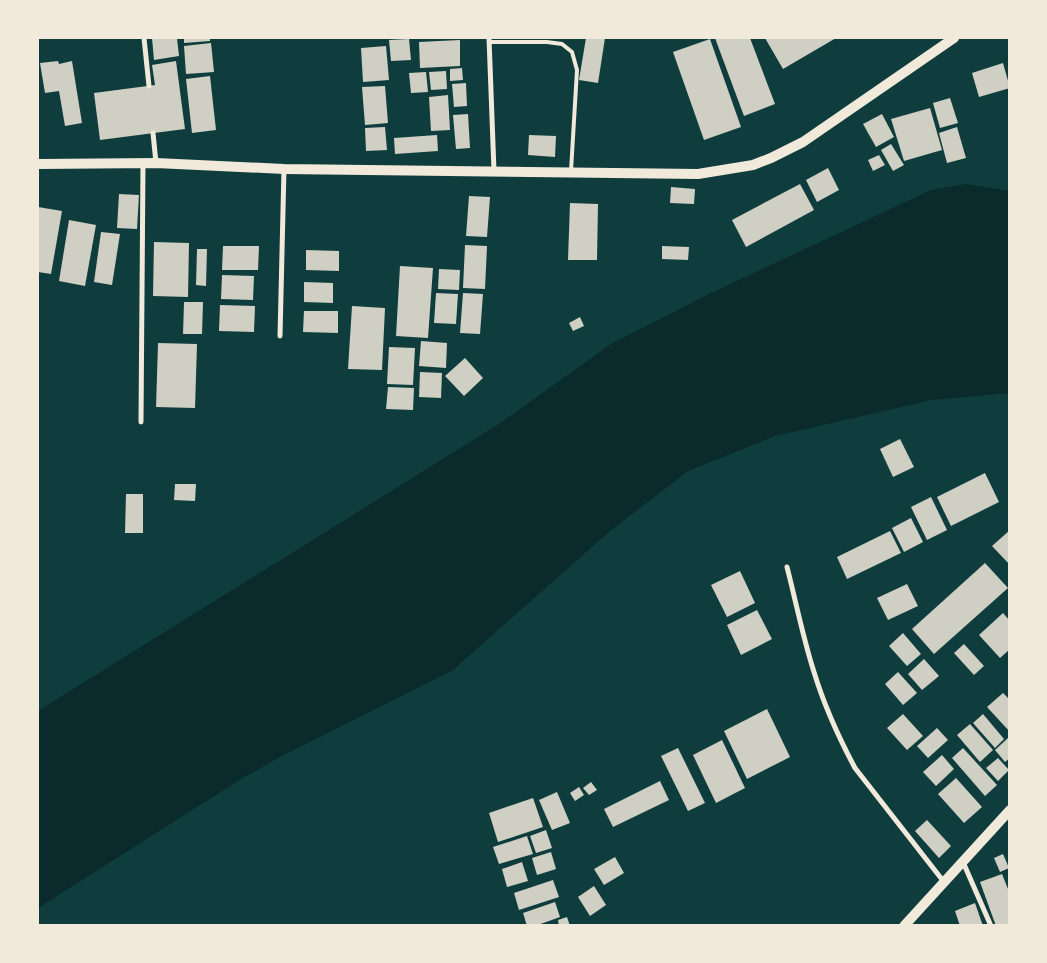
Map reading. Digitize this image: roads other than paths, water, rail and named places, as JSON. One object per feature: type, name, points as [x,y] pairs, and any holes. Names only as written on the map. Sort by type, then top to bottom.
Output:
[{"type":"main road","points":[[38,164],[156,163],[284,169],[698,174],[753,165],[803,142],[954,38]]},
{"type":"main road","points":[[904,926],[1010,810]]},
{"type":"street","points":[[144,38],[149,86]]},
{"type":"street","points":[[490,40],[494,172]]},
{"type":"street","points":[[153,133],[156,163]]},
{"type":"street","points":[[141,422],[143,163]]},
{"type":"street","points":[[280,336],[284,169]]},
{"type":"street","points":[[787,567],[814,672],[849,758],[944,882]]},
{"type":"street","points":[[963,862],[991,926]]},
{"type":"lane","points":[[490,40],[562,44],[572,52],[577,70],[571,172]]},
{"type":"water","points":[[966,184],[1009,191],[1009,393],[932,400],[775,436],[688,471],[610,531],[453,670],[280,757],[241,779],[38,908],[38,711],[499,424],[611,344],[707,295],[931,190]]}]
